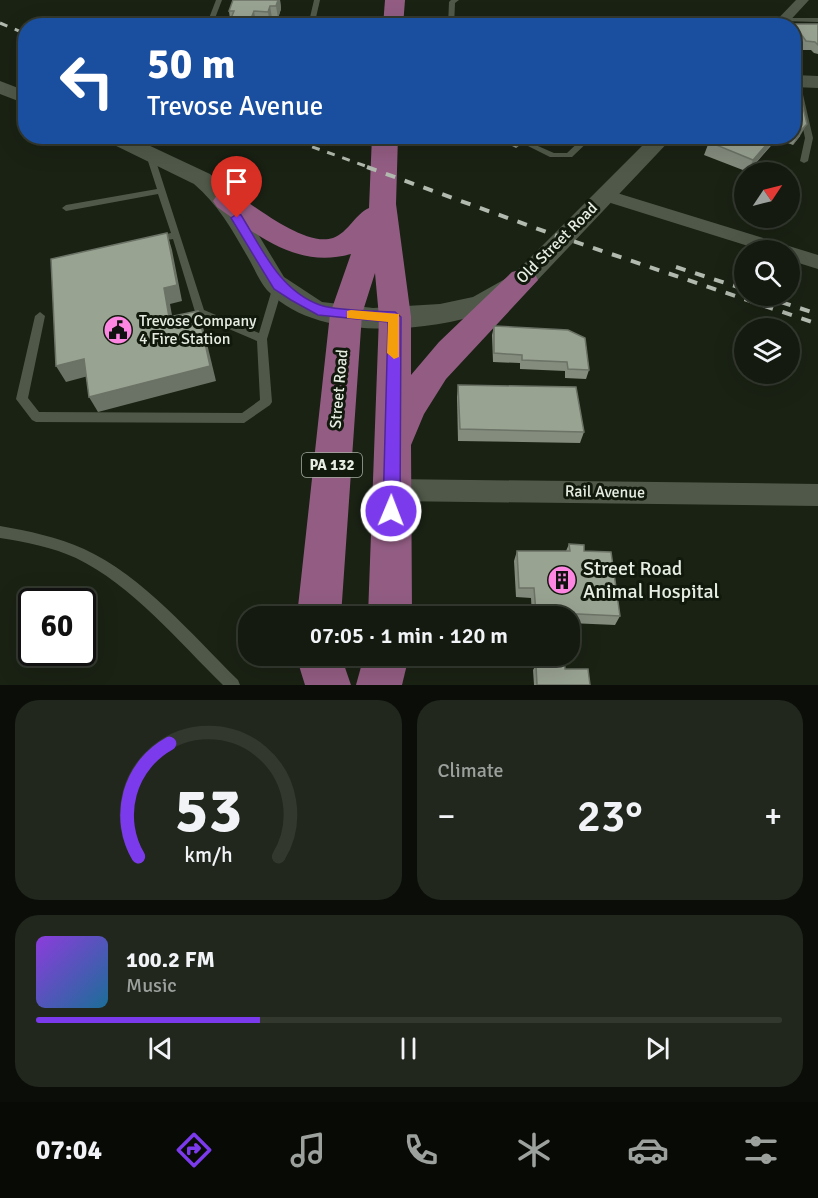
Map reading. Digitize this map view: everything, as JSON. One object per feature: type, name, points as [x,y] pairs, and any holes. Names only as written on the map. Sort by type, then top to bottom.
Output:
[{"type":"main road","name":"Street Road","points":[[385,144],[382,204],[395,317],[390,606]]},
{"type":"main road","points":[[227,201],[288,240],[326,251],[341,248],[359,236],[382,204]]},
{"type":"main road","name":"Street Road","points":[[320,606],[346,314],[382,204]]},
{"type":"main road","points":[[392,472],[406,409],[429,377],[531,272]]},
{"type":"main road","points":[[379,685],[384,666]]},
{"type":"street","points":[[785,18],[804,0]]},
{"type":"street","points":[[801,79],[818,82]]},
{"type":"street","points":[[0,87],[18,95]]},
{"type":"street","points":[[127,144],[202,179],[227,201],[278,286]]},
{"type":"street","name":"Old Street Road","points":[[278,286],[318,310],[346,314],[395,317],[475,306],[501,295],[531,272],[656,144]]},
{"type":"street","points":[[597,203],[741,240]]},
{"type":"street","points":[[800,256],[818,262]]},
{"type":"street","name":"Rail Avenue","points":[[392,472],[818,495]]},
{"type":"lane","points":[[212,18],[219,0]]},
{"type":"lane","points":[[313,18],[317,0]]},
{"type":"lane","points":[[452,18],[453,2],[456,0]]},
{"type":"lane","points":[[801,21],[818,20]]},
{"type":"lane","points":[[801,106],[809,138],[804,161]]},
{"type":"lane","points":[[529,144],[554,155],[569,155],[581,144]]},
{"type":"lane","points":[[150,155],[200,312],[262,339]]},
{"type":"lane","points":[[66,208],[162,191]]},
{"type":"lane","points":[[144,242],[176,235]]},
{"type":"lane","points":[[40,316],[22,399],[36,417],[244,418],[266,402],[262,339],[278,286]]},
{"type":"lane","points":[[0,532],[34,537],[91,560],[138,594],[233,685]]},
{"type":"building","points":[[233,0],[278,0],[276,6],[270,6],[268,12],[254,11],[251,18],[231,18],[234,11],[229,11]]},
{"type":"building","points":[[801,24],[818,24],[818,45],[815,42],[806,41],[801,34]]},
{"type":"building","points":[[801,99],[807,124],[801,130]]},
{"type":"building","points":[[714,144],[767,144],[753,160]]},
{"type":"building","name":"Trevose Company 4 Fire Station","points":[[167,233],[177,285],[164,288],[169,317],[198,311],[210,366],[89,397],[84,359],[56,366],[51,259]]},
{"type":"building","points":[[494,326],[568,330],[585,338],[589,370],[568,369],[567,362],[522,360],[522,355],[494,353]]},
{"type":"building","points":[[458,385],[576,387],[584,432],[460,429]]},
{"type":"building","name":"Street Road Animal Hospital","points":[[569,544],[584,545],[584,551],[611,552],[620,616],[580,614],[580,606],[536,606],[534,588],[519,588],[517,551],[570,551]]},
{"type":"building","points":[[536,666],[588,669],[590,685],[537,685]]},
{"type":"railway","points":[[0,23],[18,31]]},
{"type":"railway","points":[[304,144],[371,168]]},
{"type":"railway","points":[[367,167],[552,234],[818,324]]},
{"type":"railway","points":[[676,267],[734,286]]},
{"type":"railway","points":[[793,306],[818,314]]},
{"type":"slow traffic","points":[[351,315],[395,317],[394,353]]},
{"type":"place","name":"Trevose Company 4 Fire Station","points":[[118,330]]},
{"type":"place","name":"Street Road Animal Hospital","points":[[562,580]]},
{"type":"route","points":[[237,218],[278,286],[318,310],[395,317],[391,511]]}]
